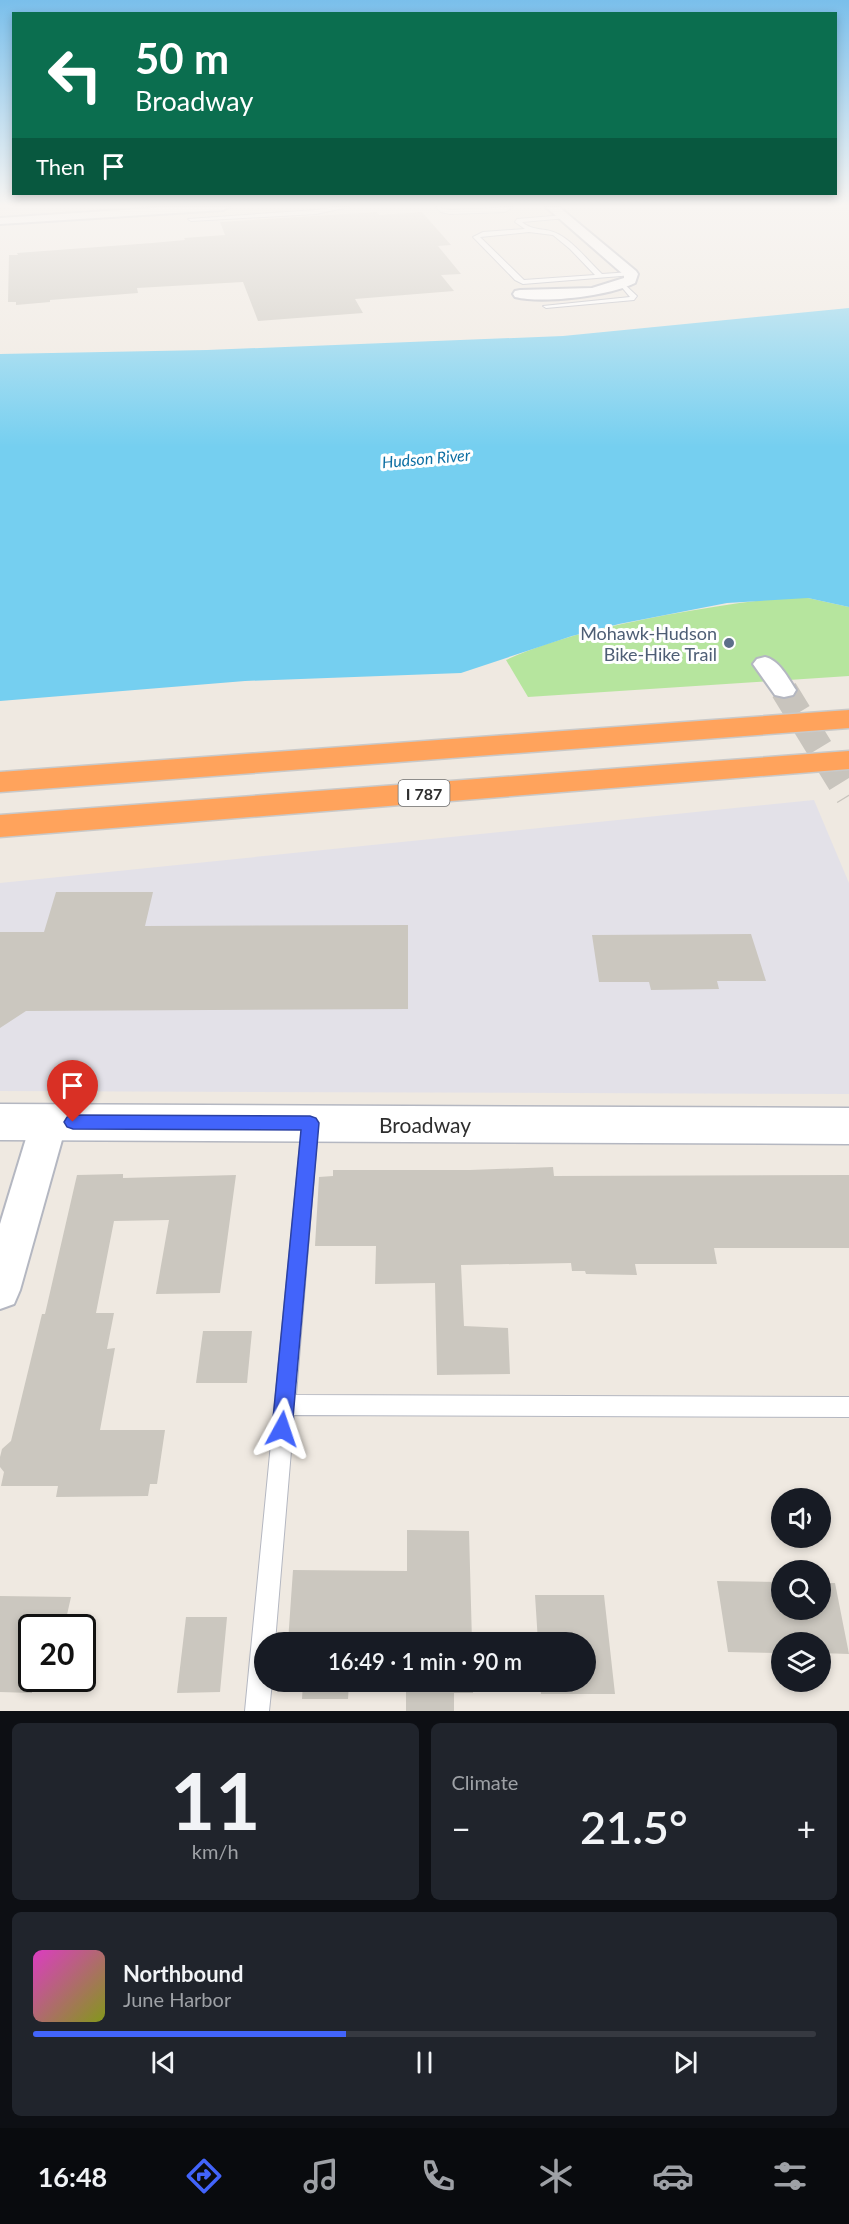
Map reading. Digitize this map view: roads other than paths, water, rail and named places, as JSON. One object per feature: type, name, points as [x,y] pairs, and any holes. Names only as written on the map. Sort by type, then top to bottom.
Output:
[{"type":"highway","points":[[0,782],[849,718]]},
{"type":"highway","name":"I 787","points":[[0,826],[849,760]]},
{"type":"street","points":[[520,294],[574,292],[595,287]]},
{"type":"street","points":[[765,664],[784,690]]},
{"type":"street","name":"Broadway","points":[[0,1122],[849,1126]]},
{"type":"street","points":[[0,1290],[49,1122]]},
{"type":"lane","points":[[546,306],[633,299],[630,287]]},
{"type":"lane","points":[[257,1711],[310,1123]]},
{"type":"lane","points":[[284,1405],[849,1407]]},
{"type":"water","name":"Hudson River","points":[[849,308],[849,607],[808,598],[727,603],[619,624],[572,636],[461,673],[245,681],[0,701],[0,354],[207,350],[563,336]]},
{"type":"tunnel","points":[[784,690],[849,796]]},
{"type":"place","name":"Mohawk-Hudson Bike-Hike Trail","points":[[729,643]]}]
